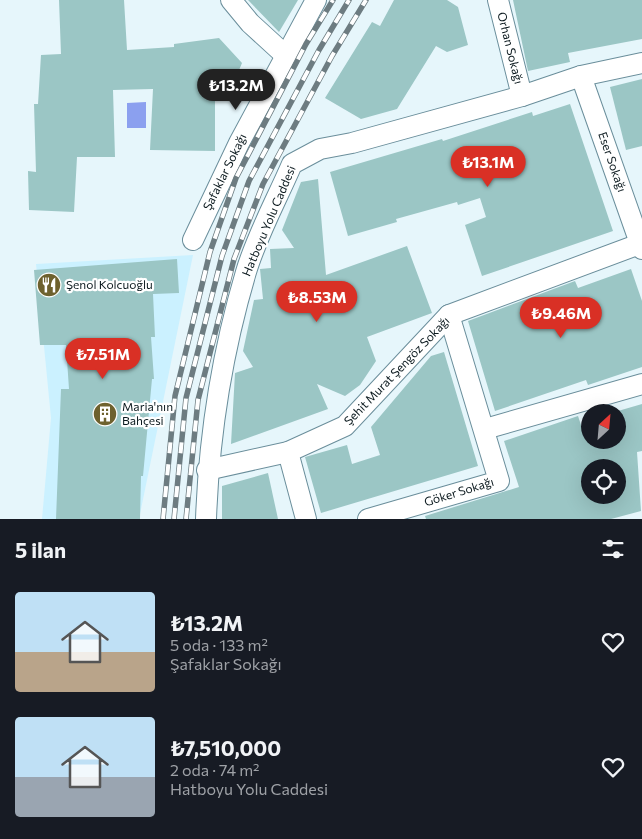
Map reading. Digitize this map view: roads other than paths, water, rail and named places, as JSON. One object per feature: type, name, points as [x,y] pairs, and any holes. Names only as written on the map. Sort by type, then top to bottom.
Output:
[{"type":"street","points":[[231,0],[250,24],[285,55]]},
{"type":"street","name":"Şafaklar Sokağı","points":[[193,240],[239,142],[316,0]]},
{"type":"street","name":"Orhan Sokağı","points":[[498,0],[522,96]]},
{"type":"street","name":"Hatboyu Yolu Caddesi","points":[[206,519],[208,470],[218,385],[246,271],[292,164],[320,149],[352,143],[522,96],[581,76],[642,63]]},
{"type":"street","name":"Eser Sokağı","points":[[581,76],[641,245]]},
{"type":"street","name":"Şehit Murat Şengöz Sokağı","points":[[208,470],[288,452],[345,426],[449,315],[641,245]]},
{"type":"street","name":"Göker Sokağı","points":[[368,519],[499,482],[485,429],[449,315]]},
{"type":"street","points":[[485,429],[642,384]]},
{"type":"street","points":[[288,452],[306,519]]},
{"type":"water","points":[[146,102],[146,128],[127,128],[127,103]]},
{"type":"railway","points":[[163,519],[175,396],[210,252],[236,178],[306,44],[333,0]]},
{"type":"railway","points":[[174,519],[186,398],[222,256],[249,181],[319,50],[349,0]]},
{"type":"railway","points":[[186,519],[198,400],[234,259],[263,184],[332,56],[366,0]]},
{"type":"place","name":"Şenol Kolcuoğlu","points":[[49,285]]},
{"type":"place","name":"Maria'nın Bahçesi","points":[[105,414]]}]
